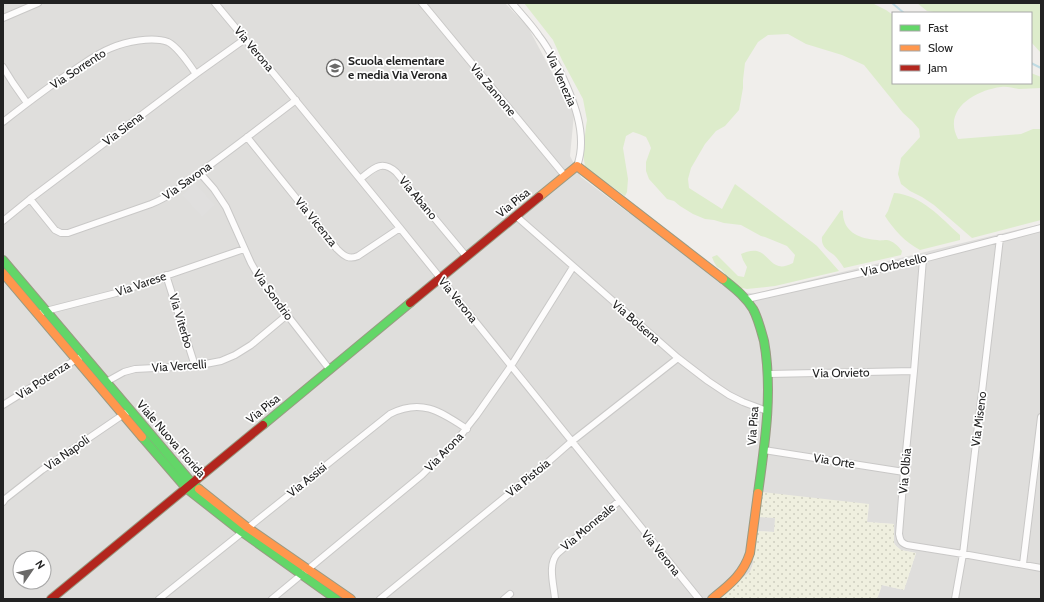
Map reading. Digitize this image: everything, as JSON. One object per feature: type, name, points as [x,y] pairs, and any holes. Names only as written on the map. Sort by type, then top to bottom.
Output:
[{"type":"street","points":[[3,18],[38,3]]},
{"type":"street","name":"Via Verona","points":[[215,3],[400,228],[699,599]]},
{"type":"street","name":"Via Zannone","points":[[422,3],[564,176]]},
{"type":"street","name":"Via Venezia","points":[[512,3],[534,28],[546,46],[563,77],[569,92],[577,114],[581,133],[581,150],[577,166]]},
{"type":"street","name":"Via Siena","points":[[3,221],[30,198],[245,38]]},
{"type":"street","name":"Via Sorrento","points":[[3,122],[66,75],[101,52],[117,46],[138,41],[165,41],[177,50],[196,74]]},
{"type":"street","points":[[3,67],[27,103]]},
{"type":"street","name":"Via Savona","points":[[30,198],[54,229],[59,233],[66,233],[157,202],[200,173],[296,100]]},
{"type":"street","name":"Via Vicenza","points":[[247,137],[344,256],[351,258],[358,256],[400,228]]},
{"type":"street","name":"Via Abano","points":[[360,179],[378,166],[388,166],[394,170],[466,256]]},
{"type":"street","name":"Via Pisa","points":[[51,599],[577,166],[739,291],[747,299],[756,314],[762,330],[766,350],[768,374],[767,411],[764,450],[750,553],[746,566],[738,577],[712,599]]},
{"type":"street","name":"Via Sondrio","points":[[200,173],[214,189],[223,203],[259,278],[330,370]]},
{"type":"street","name":"Via Bolsena","points":[[516,216],[678,358],[728,395],[767,411]]},
{"type":"street","name":"Via Orbetello","points":[[747,299],[923,259],[1041,228]]},
{"type":"street","name":"Via Miseno","points":[[954,599],[963,554],[1000,238]]},
{"type":"street","name":"Via Varese","points":[[37,313],[116,293],[244,249]]},
{"type":"street","name":"Via Olbia","points":[[923,259],[899,534],[901,541],[907,545],[1041,568]]},
{"type":"street","name":"Viale Nuova Florida","points":[[3,260],[45,311],[79,357],[106,382],[127,412]]},
{"type":"street","name":"Via Arona","points":[[272,599],[422,475],[451,447],[466,429],[511,366],[573,267]]},
{"type":"street","name":"Viale Nuova Florida","points":[[3,273],[37,313],[79,357],[189,485],[245,530],[305,572],[351,599]]},
{"type":"street","name":"Via Viterbo","points":[[166,276],[195,366]]},
{"type":"street","name":"Via Vercelli","points":[[106,382],[124,372],[137,369],[195,366],[222,361],[239,353],[287,315]]},
{"type":"street","name":"Via Potenza","points":[[3,405],[79,357]]},
{"type":"street","name":"Via Pistoia","points":[[380,599],[572,442],[678,358]]},
{"type":"street","name":"Via Orvieto","points":[[768,374],[914,371]]},
{"type":"street","name":"Via Assisi","points":[[159,599],[385,418],[397,411],[414,407],[428,408],[445,414],[466,429]]},
{"type":"street","name":"Via Napoli","points":[[4,500],[42,470],[127,412]]},
{"type":"street","points":[[1023,564],[1041,417]]},
{"type":"street","name":"Via Orte","points":[[764,450],[904,472]]},
{"type":"street","name":"Via Monreale","points":[[555,599],[552,563],[556,554],[619,501]]},
{"type":"street","name":"Viale Nuova Florida","points":[[305,572],[336,599]]},
{"type":"street","points":[[504,599],[510,594]]},
{"type":"shaded area","points":[[3,3],[505,3],[528,27],[574,114],[570,156],[581,177],[629,213],[637,206],[689,246],[690,252],[744,292],[755,294],[1041,224],[1041,599],[877,599],[882,585],[904,590],[916,553],[901,550],[896,546],[894,543],[894,524],[867,522],[869,504],[776,518],[774,532],[756,531],[753,564],[750,572],[717,599],[3,599]]},
{"type":"shaded area","points":[[195,183],[215,205],[202,217],[182,195]]},
{"type":"green space","points":[[524,3],[872,3],[892,14],[892,84],[1032,84],[1032,73],[1041,77],[1041,88],[1019,89],[1001,87],[981,92],[972,97],[958,110],[954,119],[954,128],[958,139],[1021,134],[1033,129],[1041,129],[1041,220],[972,238],[934,205],[901,184],[898,174],[901,158],[920,137],[919,129],[903,113],[864,65],[842,55],[806,44],[788,34],[768,35],[758,42],[745,63],[739,110],[725,126],[716,131],[705,144],[691,168],[688,179],[689,188],[722,209],[735,184],[817,246],[839,271],[775,286],[747,289],[738,287],[721,269],[717,267],[712,257],[717,255],[738,276],[744,277],[747,267],[741,254],[757,251],[766,256],[772,263],[780,266],[786,266],[793,263],[795,255],[787,246],[761,236],[741,225],[705,219],[693,214],[674,201],[667,199],[649,179],[646,171],[646,162],[651,148],[646,137],[639,134],[633,132],[626,136],[623,148],[628,179],[627,192],[625,196],[600,180],[585,166],[583,154],[587,120],[583,99],[553,40]]},
{"type":"green space","points":[[917,3],[1041,3],[1041,53],[1032,43],[1032,12],[927,11]]},
{"type":"green space","points":[[894,193],[913,198],[930,208],[960,235],[960,240],[920,250],[909,243],[896,231],[885,216]]},
{"type":"green space","points":[[841,210],[843,211],[843,218],[846,225],[853,233],[867,239],[891,241],[902,251],[901,255],[844,268],[822,243],[822,237]]},
{"type":"green space","points":[[762,492],[869,504],[867,522],[894,524],[894,543],[896,546],[901,550],[916,553],[904,590],[882,585],[877,599],[717,599],[750,572],[753,564],[756,531],[774,532],[775,518],[758,517]]},
{"type":"waterway","points":[[892,3],[903,12]]},
{"type":"waterway","points":[[1032,64],[1041,68]]},
{"type":"traffic: fast","points":[[3,260],[192,483],[199,489]]},
{"type":"traffic: fast","points":[[723,279],[750,304],[758,320],[764,341],[767,360],[768,398],[758,493]]},
{"type":"traffic: fast","points":[[263,425],[410,303]]},
{"type":"traffic: fast","points":[[142,437],[186,488],[242,532],[336,599]]},
{"type":"traffic: slow","points":[[539,197],[577,166],[723,279]]},
{"type":"traffic: slow","points":[[3,273],[142,437]]},
{"type":"traffic: slow","points":[[199,489],[248,528],[351,599]]},
{"type":"traffic: slow","points":[[712,599],[735,579],[744,568],[750,553],[758,493]]},
{"type":"traffic: jam","points":[[410,303],[539,197]]},
{"type":"traffic: jam","points":[[51,599],[263,425]]},
{"type":"place","name":"Scuola elementare e media Via Verona","points":[[335,68]]}]
